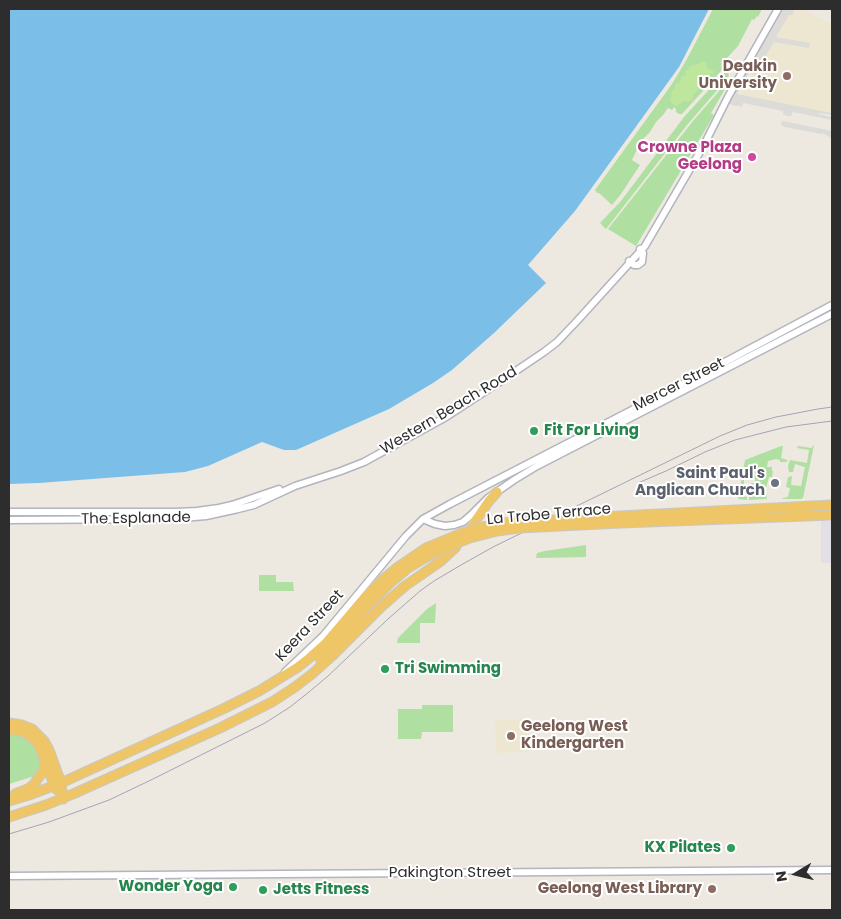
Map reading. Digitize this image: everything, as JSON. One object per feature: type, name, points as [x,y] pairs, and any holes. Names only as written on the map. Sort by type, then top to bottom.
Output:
[{"type":"highway","points":[[472,526],[488,501],[497,492]]},
{"type":"highway","name":"La Trobe Terrace","points":[[278,679],[298,667],[326,643],[368,594],[390,574],[428,552],[470,538],[496,531],[520,528],[620,519],[832,505]]},
{"type":"highway","name":"La Trobe Terrace","points":[[620,519],[832,515]]},
{"type":"highway","points":[[9,817],[63,799],[272,702],[312,674],[405,586],[442,561],[456,547]]},
{"type":"highway","name":"La Trobe Terrace","points":[[243,716],[296,680],[328,652],[389,584],[428,552]]},
{"type":"highway","name":"Keera Street","points":[[9,801],[58,784],[89,770],[243,699],[278,679]]},
{"type":"highway","points":[[9,723],[22,724],[32,729],[40,736],[59,767],[63,770],[74,772],[89,770]]},
{"type":"highway","points":[[9,730],[20,731],[32,738],[39,746],[58,784]]},
{"type":"highway","points":[[49,750],[63,799]]},
{"type":"highway","points":[[9,797],[28,789],[34,784],[44,770],[45,760]]},
{"type":"street","name":"Western Beach Road","points":[[257,500],[364,462],[459,409],[551,347],[577,321],[650,237],[701,150],[778,9]]},
{"type":"street","name":"Mercer Street","points":[[724,366],[832,305]]},
{"type":"street","name":"Mercer Street","points":[[445,506],[832,314]]},
{"type":"street","name":"Mercer Street","points":[[423,519],[442,526],[457,524],[471,516],[485,501],[497,492],[537,466],[619,420]]},
{"type":"street","name":"The Esplanade","points":[[9,512],[197,511],[257,500]]},
{"type":"street","name":"The Esplanade","points":[[9,520],[170,519],[212,515],[257,500]]},
{"type":"street","name":"Keera Street","points":[[278,679],[323,636],[406,536],[423,519],[445,506]]},
{"type":"street","points":[[9,719],[21,722],[32,729]]},
{"type":"street","name":"Pakington Street","points":[[9,876],[832,870]]},
{"type":"shaded area","points":[[783,9],[794,9],[793,15],[789,15],[776,37],[810,43],[809,48],[774,42],[758,68],[761,69],[760,75],[749,73],[737,94],[832,113],[832,115],[818,114],[832,117],[832,120],[793,112],[791,116],[787,116],[783,114],[783,111],[743,103],[742,107],[730,104],[730,100]]},
{"type":"shaded area","name":"Deakin University","points":[[791,9],[801,9],[832,24],[832,113],[740,95]]},
{"type":"shaded area","points":[[783,121],[832,131],[832,139],[823,133],[785,127],[781,125]]},
{"type":"shaded area","points":[[821,521],[832,521],[832,563],[821,563]]},
{"type":"shaded area","name":"Geelong West Kindergarten","points":[[527,719],[528,752],[496,753],[495,720]]},
{"type":"green space","points":[[713,9],[762,9],[758,17],[754,20],[752,19],[738,46],[727,58],[730,61],[682,114],[676,112],[674,107],[672,110],[668,108],[641,141],[632,160],[640,165],[612,205],[595,190],[672,84]]},
{"type":"green space","points":[[704,61],[710,70],[714,71],[714,75],[712,73],[705,78],[704,86],[698,85],[698,91],[693,95],[693,100],[686,102],[685,100],[676,106],[674,105],[670,101],[675,84],[679,83],[682,76],[687,74],[684,72],[690,69],[687,67]]},
{"type":"green space","points":[[729,68],[728,81],[720,87],[687,125],[606,229],[600,223],[621,201],[684,117]]},
{"type":"green space","points":[[728,84],[711,113],[714,115],[636,246],[608,229],[693,121]]},
{"type":"green space","points":[[814,445],[803,498],[782,499],[788,497],[790,488],[786,487],[788,477],[792,476],[791,485],[801,486],[805,467],[795,464],[793,472],[789,472],[788,466],[790,460],[807,463],[809,450],[797,448],[798,446],[811,448]]},
{"type":"green space","points":[[783,446],[781,458],[787,460],[787,462],[780,462],[780,460],[776,459],[768,461],[767,467],[772,467],[773,471],[766,488],[763,486],[766,490],[767,499],[749,500],[749,496],[753,496],[751,483],[762,483],[748,478],[744,479],[743,485],[743,496],[747,497],[747,500],[738,499],[745,460]]},
{"type":"green space","points":[[586,545],[586,557],[536,558],[537,553]]},
{"type":"green space","points":[[259,575],[276,575],[276,582],[293,582],[294,591],[259,591]]},
{"type":"green space","points":[[436,603],[435,623],[420,623],[420,643],[397,643],[398,638],[427,609]]},
{"type":"green space","points":[[422,705],[453,705],[453,732],[422,732],[421,739],[398,739],[398,709],[422,709]]},
{"type":"green space","points":[[9,733],[24,736],[35,746],[43,764],[38,775],[9,784]]},
{"type":"water","points":[[9,9],[709,9],[679,67],[575,211],[528,265],[546,283],[494,333],[452,370],[433,383],[389,409],[296,450],[284,450],[262,442],[208,466],[185,472],[9,484]]},
{"type":"railway","points":[[9,834],[49,822],[109,800],[265,723],[290,707],[328,676],[420,591],[493,547],[720,436],[747,425],[776,417],[832,407]]},
{"type":"railway","points":[[638,483],[735,440],[786,427],[832,421]]},
{"type":"place","name":"Deakin University","points":[[787,76]]},
{"type":"place","name":"Crowne Plaza Geelong","points":[[752,157]]},
{"type":"place","name":"Fit For Living","points":[[534,431]]},
{"type":"place","name":"Saint Paul's Anglican Church","points":[[775,483]]},
{"type":"place","name":"Tri Swimming","points":[[385,669]]},
{"type":"place","name":"Geelong West Kindergarten","points":[[511,736]]},
{"type":"place","name":"KX Pilates","points":[[731,848]]},
{"type":"place","name":"Wonder Yoga","points":[[233,887]]},
{"type":"place","name":"Geelong West Library","points":[[712,889]]},
{"type":"place","name":"Jetts Fitness","points":[[263,890]]}]
